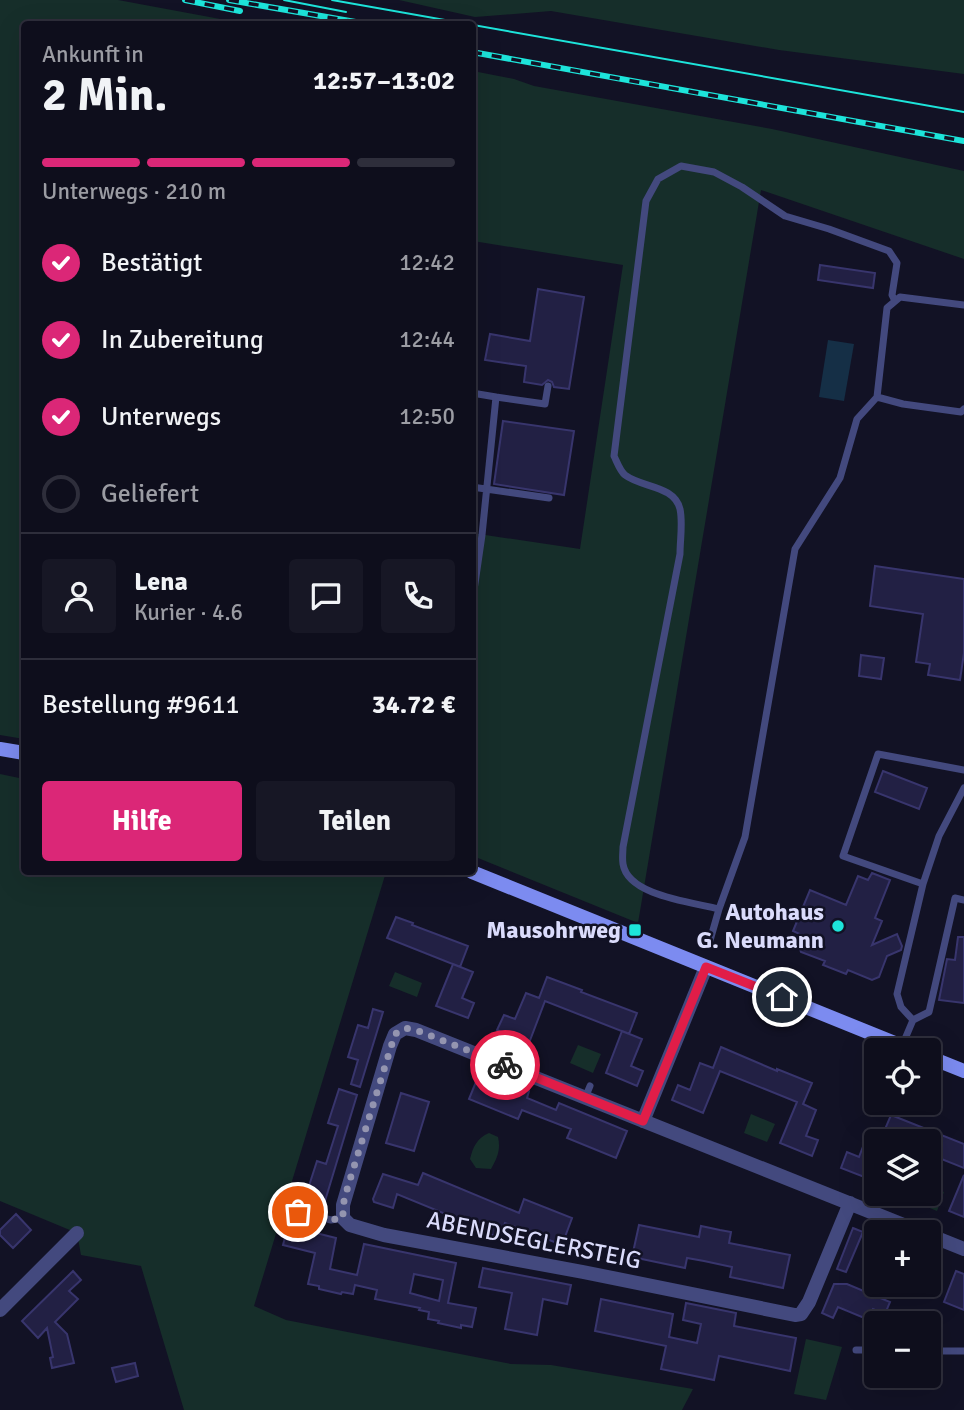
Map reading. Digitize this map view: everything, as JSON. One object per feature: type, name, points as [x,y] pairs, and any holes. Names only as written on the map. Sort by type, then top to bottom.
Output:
[{"type":"main road","points":[[0,749],[21,752]]},
{"type":"main road","points":[[476,874],[882,1038]]},
{"type":"main road","points":[[941,1062],[964,1072]]},
{"type":"street","points":[[643,1121],[706,967]]},
{"type":"street","points":[[343,1218],[345,1195],[390,1046],[395,1034],[414,1026],[588,1092],[643,1121],[849,1203],[873,1205],[905,1220]]},
{"type":"street","name":"ABENDSEGLERSTEIG","points":[[343,1218],[350,1226],[384,1235],[795,1315],[801,1314],[809,1302],[849,1203]]},
{"type":"street","points":[[0,1310],[77,1233]]},
{"type":"street","points":[[941,1238],[964,1249]]},
{"type":"lane","points":[[719,909],[659,894],[635,884],[622,865],[623,847],[680,554],[681,510],[677,499],[666,491],[641,484],[623,474],[614,456],[646,201],[658,179],[681,166],[715,172],[785,216],[889,251],[897,263],[892,295],[895,301]]},
{"type":"lane","points":[[709,944],[745,837],[795,550],[840,478],[857,419],[877,397],[887,307],[900,297],[964,305]]},
{"type":"lane","points":[[476,394],[545,404],[548,386]]},
{"type":"lane","points":[[476,573],[496,397]]},
{"type":"lane","points":[[877,397],[903,404],[961,412],[964,409]]},
{"type":"lane","points":[[476,488],[549,498]]},
{"type":"lane","points":[[923,884],[843,856],[878,754],[964,770]]},
{"type":"lane","points":[[914,1020],[901,1007],[897,994],[923,884],[939,836],[964,788]]},
{"type":"lane","points":[[910,1038],[914,1020],[929,1012],[955,898],[964,900]]},
{"type":"lane","points":[[284,1208],[331,1220],[343,1218]]},
{"type":"lane","points":[[856,1350],[864,1350]]},
{"type":"lane","points":[[941,1351],[964,1351]]},
{"type":"green space","points":[[0,0],[118,0],[231,21],[21,21],[21,738],[0,735]]},
{"type":"green space","points":[[399,0],[964,0],[964,74],[779,50],[551,11],[475,17]]},
{"type":"green space","points":[[476,72],[534,86],[772,129],[964,171],[964,259],[761,190],[638,923],[476,857],[476,534],[580,549],[623,265],[476,241]]},
{"type":"green space","points":[[0,774],[21,778],[21,875],[385,875],[254,1306],[286,1320],[511,1364],[551,1365],[693,1389],[682,1410],[184,1410],[141,1266],[81,1255],[77,1233],[0,1201]]},
{"type":"green space","points":[[395,972],[422,983],[417,997],[389,986]]},
{"type":"green space","points":[[578,1045],[601,1054],[593,1073],[570,1063]]},
{"type":"green space","points":[[751,1114],[775,1124],[767,1142],[744,1133]]},
{"type":"green space","points":[[489,1133],[498,1137],[497,1157],[491,1169],[476,1168],[470,1159],[479,1140]]},
{"type":"green space","points":[[925,1206],[939,1206],[937,1211]]},
{"type":"green space","points":[[806,1339],[842,1347],[826,1400],[794,1394]]},
{"type":"water","points":[[828,340],[854,344],[844,401],[819,397]]},
{"type":"building","points":[[820,265],[875,273],[873,288],[818,280]]},
{"type":"building","points":[[538,289],[584,297],[569,389],[554,387],[548,380],[542,385],[524,382],[526,366],[485,360],[490,334],[530,341]]},
{"type":"building","points":[[503,421],[574,431],[564,495],[494,484]]},
{"type":"building","points":[[875,566],[964,579],[964,653],[960,680],[928,675],[930,664],[916,662],[923,614],[870,606]]},
{"type":"building","points":[[861,655],[884,658],[881,679],[859,676]]},
{"type":"building","points":[[883,771],[927,788],[919,809],[875,792]]},
{"type":"building","name":"Autohaus G. Neumann","points":[[872,873],[890,880],[875,918],[882,921],[872,945],[897,934],[902,946],[901,950],[887,956],[879,977],[872,980],[848,970],[846,974],[823,965],[825,961],[801,952],[798,944],[802,935],[793,931],[810,890],[846,905],[858,876],[868,880]]},
{"type":"building","points":[[396,917],[468,946],[460,967],[387,938]]},
{"type":"building","points":[[958,937],[964,937],[964,1003],[939,1000],[947,959],[955,960]]},
{"type":"building","points":[[453,964],[473,972],[462,998],[474,1003],[468,1018],[436,1006]]},
{"type":"building","points":[[547,977],[637,1013],[629,1034],[545,1001],[529,1043],[497,1030],[504,1015],[515,1019],[526,993],[539,998]]},
{"type":"building","points":[[373,1009],[383,1012],[360,1087],[351,1084],[358,1060],[348,1057],[358,1025],[368,1028]]},
{"type":"building","points":[[622,1031],[642,1039],[631,1066],[643,1071],[637,1086],[606,1073]]},
{"type":"building","points":[[721,1047],[812,1083],[803,1104],[816,1110],[806,1136],[818,1140],[812,1156],[780,1143],[797,1102],[720,1071],[703,1113],[672,1100],[678,1085],[690,1090],[700,1063],[713,1068]]},
{"type":"building","points":[[480,1072],[529,1091],[527,1098],[556,1110],[559,1103],[627,1131],[616,1158],[567,1138],[571,1129],[522,1110],[518,1119],[469,1099]]},
{"type":"building","points":[[339,1089],[357,1095],[325,1201],[306,1195],[317,1161],[326,1164],[338,1126],[328,1123]]},
{"type":"building","points":[[401,1093],[429,1102],[414,1151],[386,1143]]},
{"type":"building","points":[[891,1115],[926,1129],[885,1129]]},
{"type":"building","points":[[941,1135],[964,1144],[964,1168],[941,1159]]},
{"type":"building","points":[[864,1144],[864,1177],[841,1168],[847,1152],[859,1157]]},
{"type":"building","points":[[423,1173],[519,1213],[524,1199],[572,1218],[562,1245],[505,1223],[499,1238],[490,1234],[492,1228],[461,1217],[460,1220],[397,1194],[393,1208],[374,1202],[383,1174],[418,1185]]},
{"type":"building","points":[[964,1175],[964,1217],[949,1211]]},
{"type":"building","points":[[16,1214],[31,1230],[13,1248],[0,1235],[0,1230]]},
{"type":"building","points":[[639,1225],[699,1237],[701,1226],[731,1232],[729,1243],[790,1255],[783,1288],[730,1277],[732,1267],[704,1261],[687,1258],[685,1268],[632,1257]]},
{"type":"building","points":[[288,1226],[336,1238],[330,1269],[357,1275],[364,1244],[456,1263],[448,1303],[476,1308],[472,1327],[461,1325],[461,1328],[438,1323],[439,1321],[428,1319],[429,1312],[419,1310],[420,1308],[375,1299],[377,1290],[355,1285],[353,1294],[341,1294],[319,1289],[319,1286],[308,1284],[315,1253],[283,1245]],"holes":[[[414,1274],[443,1280],[439,1301],[410,1293]]]},
{"type":"building","points":[[853,1228],[863,1232],[846,1272],[837,1269]]},
{"type":"building","points":[[483,1268],[571,1285],[567,1304],[543,1299],[537,1335],[505,1329],[512,1293],[479,1287]]},
{"type":"building","points":[[73,1271],[81,1280],[69,1291],[78,1299],[55,1322],[67,1334],[74,1363],[52,1368],[50,1358],[53,1357],[47,1328],[38,1338],[22,1321]]},
{"type":"building","points":[[956,1271],[964,1274],[964,1310],[944,1302]]},
{"type":"building","points":[[834,1284],[847,1284],[864,1291],[864,1297],[878,1297],[890,1302],[886,1311],[864,1311],[864,1318],[838,1307],[833,1318],[822,1313]]},
{"type":"building","points":[[601,1299],[673,1314],[669,1337],[697,1343],[701,1324],[683,1320],[686,1303],[736,1313],[734,1326],[796,1338],[790,1371],[719,1356],[714,1380],[661,1369],[666,1346],[595,1331]]},
{"type":"building","points":[[135,1363],[138,1376],[116,1382],[112,1368]]},
{"type":"tram line","points":[[284,0],[346,12]]},
{"type":"tram line","points":[[332,0],[450,21]]},
{"type":"tram line","points":[[476,26],[964,112]]},
{"type":"railway","points":[[185,0],[240,11]]},
{"type":"railway","points":[[229,0],[350,21]]},
{"type":"railway","points":[[476,53],[964,141]]},
{"type":"way so far","points":[[298,1212],[331,1220],[343,1218],[348,1186],[395,1034],[405,1028],[416,1030],[505,1065]]},
{"type":"place","name":"Autohaus G. Neumann","points":[[838,926]]},
{"type":"place","name":"Mausohrweg","points":[[635,930]]},
{"type":"route","points":[[505,1065],[643,1121],[706,967],[782,997]]}]
